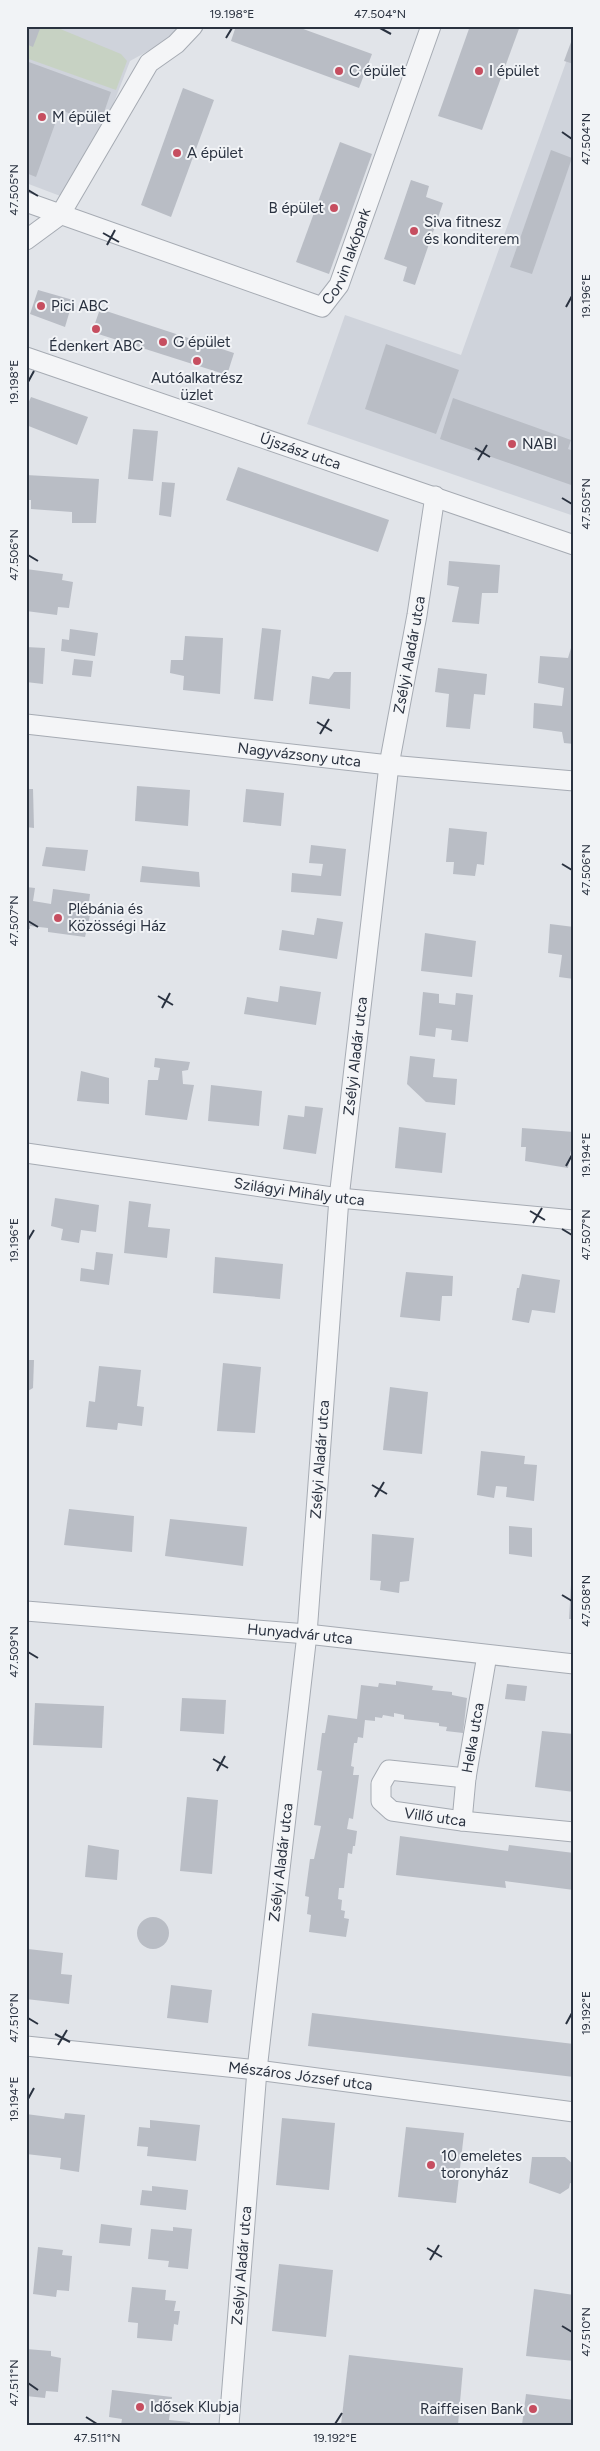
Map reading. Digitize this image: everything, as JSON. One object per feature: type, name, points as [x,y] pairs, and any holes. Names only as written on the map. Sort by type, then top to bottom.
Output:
[{"type":"street","points":[[26,240],[60,215],[149,63],[176,44],[193,26]]},
{"type":"street","name":"Corvin lakópark","points":[[60,215],[322,307],[340,285],[431,26]]},
{"type":"street","points":[[26,202],[60,215]]},
{"type":"street","name":"Újszász utca","points":[[26,356],[435,496],[574,546]]},
{"type":"street","name":"Zsélyi Aladár utca","points":[[229,2425],[257,2070],[307,1634],[339,1198],[389,765],[417,615],[435,496]]},
{"type":"street","name":"Nagyvázsony utca","points":[[26,724],[389,765],[574,781]]},
{"type":"street","name":"Szilágyi Mihály utca","points":[[26,1153],[339,1198],[574,1220]]},
{"type":"street","name":"Hunyadvár utca","points":[[26,1611],[307,1634],[574,1664]]},
{"type":"street","name":"Helka utca","points":[[462,1821],[466,1778],[486,1654]]},
{"type":"street","name":"Villő utca","points":[[466,1778],[390,1770],[381,1784],[381,1801],[392,1811],[462,1821],[574,1832]]},
{"type":"street","name":"Mészáros József utca","points":[[26,2046],[257,2070],[574,2112]]},
{"type":"shaded area","points":[[26,26],[181,26],[168,40],[130,61],[104,128],[63,197],[26,183]]},
{"type":"shaded area","points":[[574,40],[574,516],[307,424],[345,315],[461,355]]},
{"type":"green space","points":[[26,26],[53,26],[121,54],[127,61],[116,90],[26,58]]},
{"type":"building","points":[[26,26],[41,26],[33,47],[26,44]]},
{"type":"building","name":"C épület","points":[[236,26],[295,26],[372,54],[359,88],[231,41]]},
{"type":"building","name":"I épület","points":[[470,26],[520,26],[482,130],[438,116]]},
{"type":"building","points":[[574,34],[574,64],[564,61]]},
{"type":"building","name":"M épület","points":[[26,61],[111,92],[100,124],[60,110],[36,177],[26,173]]},
{"type":"building","name":"A épület","points":[[183,88],[214,100],[171,217],[141,205]]},
{"type":"building","name":"B épület","points":[[340,142],[372,154],[329,274],[296,262]]},
{"type":"building","points":[[551,150],[572,158],[532,274],[510,267]]},
{"type":"building","name":"Siva fitnesz és konditerem","points":[[411,180],[429,186],[426,197],[443,203],[415,285],[403,281],[407,267],[384,259]]},
{"type":"building","points":[[38,290],[73,300],[65,327],[30,314]]},
{"type":"building","name":"G épület","points":[[100,309],[234,353],[227,375],[92,332]]},
{"type":"building","points":[[386,344],[459,370],[436,434],[365,409]]},
{"type":"building","points":[[31,397],[88,417],[77,445],[26,425],[26,408]]},
{"type":"building","name":"NABI","points":[[453,398],[571,440],[568,449],[574,451],[574,486],[440,439]]},
{"type":"building","points":[[133,429],[158,431],[153,481],[128,479]]},
{"type":"building","points":[[238,467],[389,520],[378,552],[226,500]]},
{"type":"building","points":[[26,475],[99,479],[96,523],[72,523],[72,512],[31,509],[31,500],[26,500]]},
{"type":"building","points":[[162,482],[175,483],[171,517],[159,515]]},
{"type":"building","points":[[449,561],[500,565],[498,593],[482,593],[479,624],[452,622],[459,587],[447,585]]},
{"type":"building","points":[[26,569],[63,574],[62,580],[73,582],[69,608],[58,607],[57,615],[26,611]]},
{"type":"building","points":[[262,628],[281,630],[273,701],[254,699]]},
{"type":"building","points":[[70,629],[98,633],[95,656],[61,651],[62,639],[69,640]]},
{"type":"building","points":[[185,636],[223,638],[220,694],[183,690],[184,676],[170,673],[171,660],[183,660]]},
{"type":"building","points":[[26,647],[45,648],[43,684],[26,682]]},
{"type":"building","points":[[571,648],[574,648],[574,744],[564,743],[562,732],[533,728],[534,703],[562,706],[564,688],[538,683],[540,656],[568,658]]},
{"type":"building","points":[[74,659],[93,661],[91,677],[72,675]]},
{"type":"building","points":[[438,668],[487,674],[485,695],[474,694],[470,729],[446,727],[449,694],[435,692]]},
{"type":"building","points":[[334,672],[351,672],[350,709],[309,704],[312,676],[329,679]]},
{"type":"building","points":[[137,786],[190,790],[188,826],[135,821]]},
{"type":"building","points":[[26,789],[33,789],[34,828],[26,827]]},
{"type":"building","points":[[246,789],[284,793],[281,826],[243,822]]},
{"type":"building","points":[[449,828],[487,832],[484,865],[477,864],[475,876],[453,874],[454,862],[446,862]]},
{"type":"building","points":[[311,845],[346,849],[341,896],[291,892],[292,873],[321,876],[323,864],[309,863]]},
{"type":"building","points":[[46,847],[88,850],[85,871],[42,866]]},
{"type":"building","points":[[142,866],[199,872],[200,887],[140,882]]},
{"type":"building","name":"Plébánia és Közösségi Ház","points":[[26,887],[35,888],[33,901],[51,904],[53,889],[90,894],[88,911],[91,911],[85,937],[48,932],[48,928],[30,926],[30,929],[26,929]]},
{"type":"building","points":[[317,918],[343,922],[337,959],[279,950],[282,930],[314,935]]},
{"type":"building","points":[[550,924],[574,927],[574,979],[559,977],[562,955],[548,953]]},
{"type":"building","points":[[425,933],[476,941],[472,977],[421,971]]},
{"type":"building","points":[[280,986],[321,992],[316,1025],[244,1014],[247,997],[278,1002]]},
{"type":"building","points":[[423,992],[439,994],[439,1003],[455,1005],[456,993],[473,995],[468,1042],[451,1040],[452,1030],[436,1028],[435,1037],[419,1035]]},
{"type":"building","points":[[410,1056],[435,1059],[433,1077],[457,1079],[455,1105],[426,1102],[407,1084]]},
{"type":"building","points":[[155,1058],[190,1062],[188,1070],[182,1071],[183,1084],[194,1085],[187,1120],[145,1115],[148,1080],[158,1080],[160,1068],[154,1067]]},
{"type":"building","points":[[81,1071],[109,1078],[109,1104],[77,1101]]},
{"type":"building","points":[[211,1085],[262,1091],[259,1126],[208,1121]]},
{"type":"building","points":[[305,1106],[323,1108],[316,1154],[283,1149],[288,1115],[304,1117]]},
{"type":"building","points":[[399,1127],[446,1133],[442,1173],[395,1168]]},
{"type":"building","points":[[522,1128],[574,1132],[568,1168],[525,1161],[526,1147],[521,1147]]},
{"type":"building","points":[[55,1198],[99,1205],[96,1232],[81,1230],[79,1243],[61,1240],[63,1229],[51,1226]]},
{"type":"building","points":[[129,1201],[151,1204],[148,1227],[170,1229],[167,1258],[124,1253]]},
{"type":"building","points":[[96,1252],[113,1254],[109,1285],[80,1281],[81,1268],[94,1270]]},
{"type":"building","points":[[215,1257],[283,1264],[280,1299],[213,1293]]},
{"type":"building","points":[[406,1272],[453,1276],[452,1296],[442,1296],[440,1321],[400,1317]]},
{"type":"building","points":[[522,1274],[560,1280],[555,1313],[532,1310],[529,1323],[512,1320],[517,1288],[519,1288]]},
{"type":"building","points":[[26,1360],[34,1360],[33,1388],[26,1392]]},
{"type":"building","points":[[223,1363],[261,1367],[255,1433],[217,1431]]},
{"type":"building","points":[[99,1366],[141,1370],[137,1406],[144,1407],[142,1426],[118,1423],[117,1430],[86,1427],[89,1401],[95,1402]]},
{"type":"building","points":[[390,1387],[428,1392],[422,1454],[383,1450]]},
{"type":"building","points":[[481,1451],[525,1456],[524,1464],[537,1465],[534,1501],[506,1497],[507,1487],[496,1486],[494,1498],[477,1495]]},
{"type":"building","points":[[69,1509],[134,1516],[132,1552],[64,1545]]},
{"type":"building","points":[[170,1519],[247,1527],[243,1566],[165,1556]]},
{"type":"building","points":[[509,1526],[532,1528],[532,1557],[509,1554]]},
{"type":"building","points":[[372,1534],[414,1538],[409,1581],[400,1582],[399,1593],[380,1590],[381,1581],[370,1580]]},
{"type":"building","points":[[572,1568],[574,1568],[574,1619],[569,1619]]},
{"type":"building","points":[[396,1681],[433,1686],[432,1690],[452,1692],[452,1695],[467,1698],[463,1733],[446,1731],[447,1727],[439,1726],[439,1723],[404,1719],[404,1715],[394,1713],[394,1717],[383,1715],[382,1718],[375,1717],[375,1721],[365,1720],[363,1738],[358,1737],[357,1743],[354,1743],[351,1766],[354,1767],[353,1775],[359,1775],[353,1819],[349,1818],[347,1829],[357,1831],[355,1846],[353,1846],[352,1854],[348,1853],[344,1888],[339,1888],[338,1899],[342,1900],[341,1910],[345,1911],[344,1918],[349,1919],[346,1937],[309,1932],[311,1915],[307,1914],[309,1897],[305,1896],[310,1859],[314,1859],[321,1826],[314,1825],[322,1771],[317,1770],[322,1733],[325,1733],[328,1715],[357,1719],[361,1685],[378,1687],[379,1683],[396,1685]]},
{"type":"building","points":[[507,1684],[527,1686],[525,1701],[505,1699]]},
{"type":"building","points":[[182,1698],[226,1700],[224,1734],[180,1731]]},
{"type":"building","points":[[35,1703],[104,1706],[102,1748],[33,1745]]},
{"type":"building","points":[[542,1731],[574,1734],[574,1792],[535,1787]]},
{"type":"building","points":[[187,1797],[218,1800],[212,1874],[180,1871]]},
{"type":"building","points":[[400,1836],[508,1851],[509,1845],[574,1853],[574,1890],[505,1881],[506,1888],[396,1875]]},
{"type":"building","points":[[88,1845],[119,1850],[117,1880],[85,1877]]},
{"type":"building","points":[[153,1917],[165,1921],[169,1933],[165,1945],[153,1949],[141,1945],[137,1933],[141,1921]]},
{"type":"building","points":[[28,1949],[63,1953],[61,1974],[72,1975],[69,2004],[26,1999]]},
{"type":"building","points":[[171,1985],[212,1990],[208,2023],[167,2018]]},
{"type":"building","points":[[312,2013],[574,2044],[574,2077],[308,2046]]},
{"type":"building","points":[[65,2113],[85,2115],[79,2172],[60,2169],[61,2158],[26,2154],[26,2114],[64,2119]]},
{"type":"building","points":[[282,2118],[335,2123],[329,2190],[276,2185]]},
{"type":"building","points":[[150,2120],[200,2125],[196,2161],[147,2156],[148,2147],[137,2146],[139,2127],[150,2128]]},
{"type":"building","name":"10 emeletes toronyház","points":[[406,2127],[464,2133],[456,2203],[398,2197]]},
{"type":"building","points":[[532,2157],[565,2157],[574,2165],[574,2184],[570,2183],[569,2188],[560,2194],[529,2183]]},
{"type":"building","points":[[152,2186],[188,2190],[186,2210],[140,2205],[142,2190],[152,2191]]},
{"type":"building","points":[[101,2224],[132,2228],[130,2246],[99,2243]]},
{"type":"building","points":[[173,2227],[192,2229],[188,2269],[168,2267],[169,2261],[148,2259],[151,2229],[173,2231]]},
{"type":"building","points":[[38,2247],[63,2250],[62,2255],[72,2256],[69,2291],[57,2290],[56,2297],[33,2294]]},
{"type":"building","points":[[279,2264],[333,2270],[326,2337],[272,2331]]},
{"type":"building","points":[[132,2287],[166,2290],[165,2300],[176,2301],[174,2311],[180,2311],[178,2325],[174,2324],[172,2341],[137,2338],[138,2323],[128,2322]]},
{"type":"building","points":[[534,2289],[574,2295],[574,2361],[526,2356]]},
{"type":"building","points":[[26,2349],[51,2351],[51,2356],[61,2358],[58,2392],[46,2391],[45,2398],[26,2396]]},
{"type":"building","points":[[349,2355],[463,2368],[458,2425],[341,2425]]},
{"type":"building","name":"Idősek Klubja","points":[[112,2390],[172,2397],[169,2420],[190,2422],[190,2425],[121,2425],[122,2419],[109,2417]]},
{"type":"building","points":[[526,2394],[574,2400],[574,2425],[522,2425]]},
{"type":"place","name":"C épület","points":[[339,71]]},
{"type":"place","name":"I épület","points":[[479,71]]},
{"type":"place","name":"M épület","points":[[42,117]]},
{"type":"place","name":"A épület","points":[[177,153]]},
{"type":"place","name":"B épület","points":[[334,208]]},
{"type":"place","name":"Siva fitnesz és konditerem","points":[[414,231]]},
{"type":"place","name":"Pici ABC","points":[[41,306]]},
{"type":"place","name":"Édenkert ABC","points":[[96,329]]},
{"type":"place","name":"G épület","points":[[163,342]]},
{"type":"place","name":"Autóalkatrész üzlet","points":[[197,361]]},
{"type":"place","name":"NABI","points":[[512,444]]},
{"type":"place","name":"Plébánia és Közösségi Ház","points":[[58,918]]},
{"type":"place","name":"10 emeletes toronyház","points":[[431,2165]]},
{"type":"place","name":"Idősek Klubja","points":[[140,2407]]},
{"type":"place","name":"Raiffeisen Bank","points":[[533,2409]]}]
